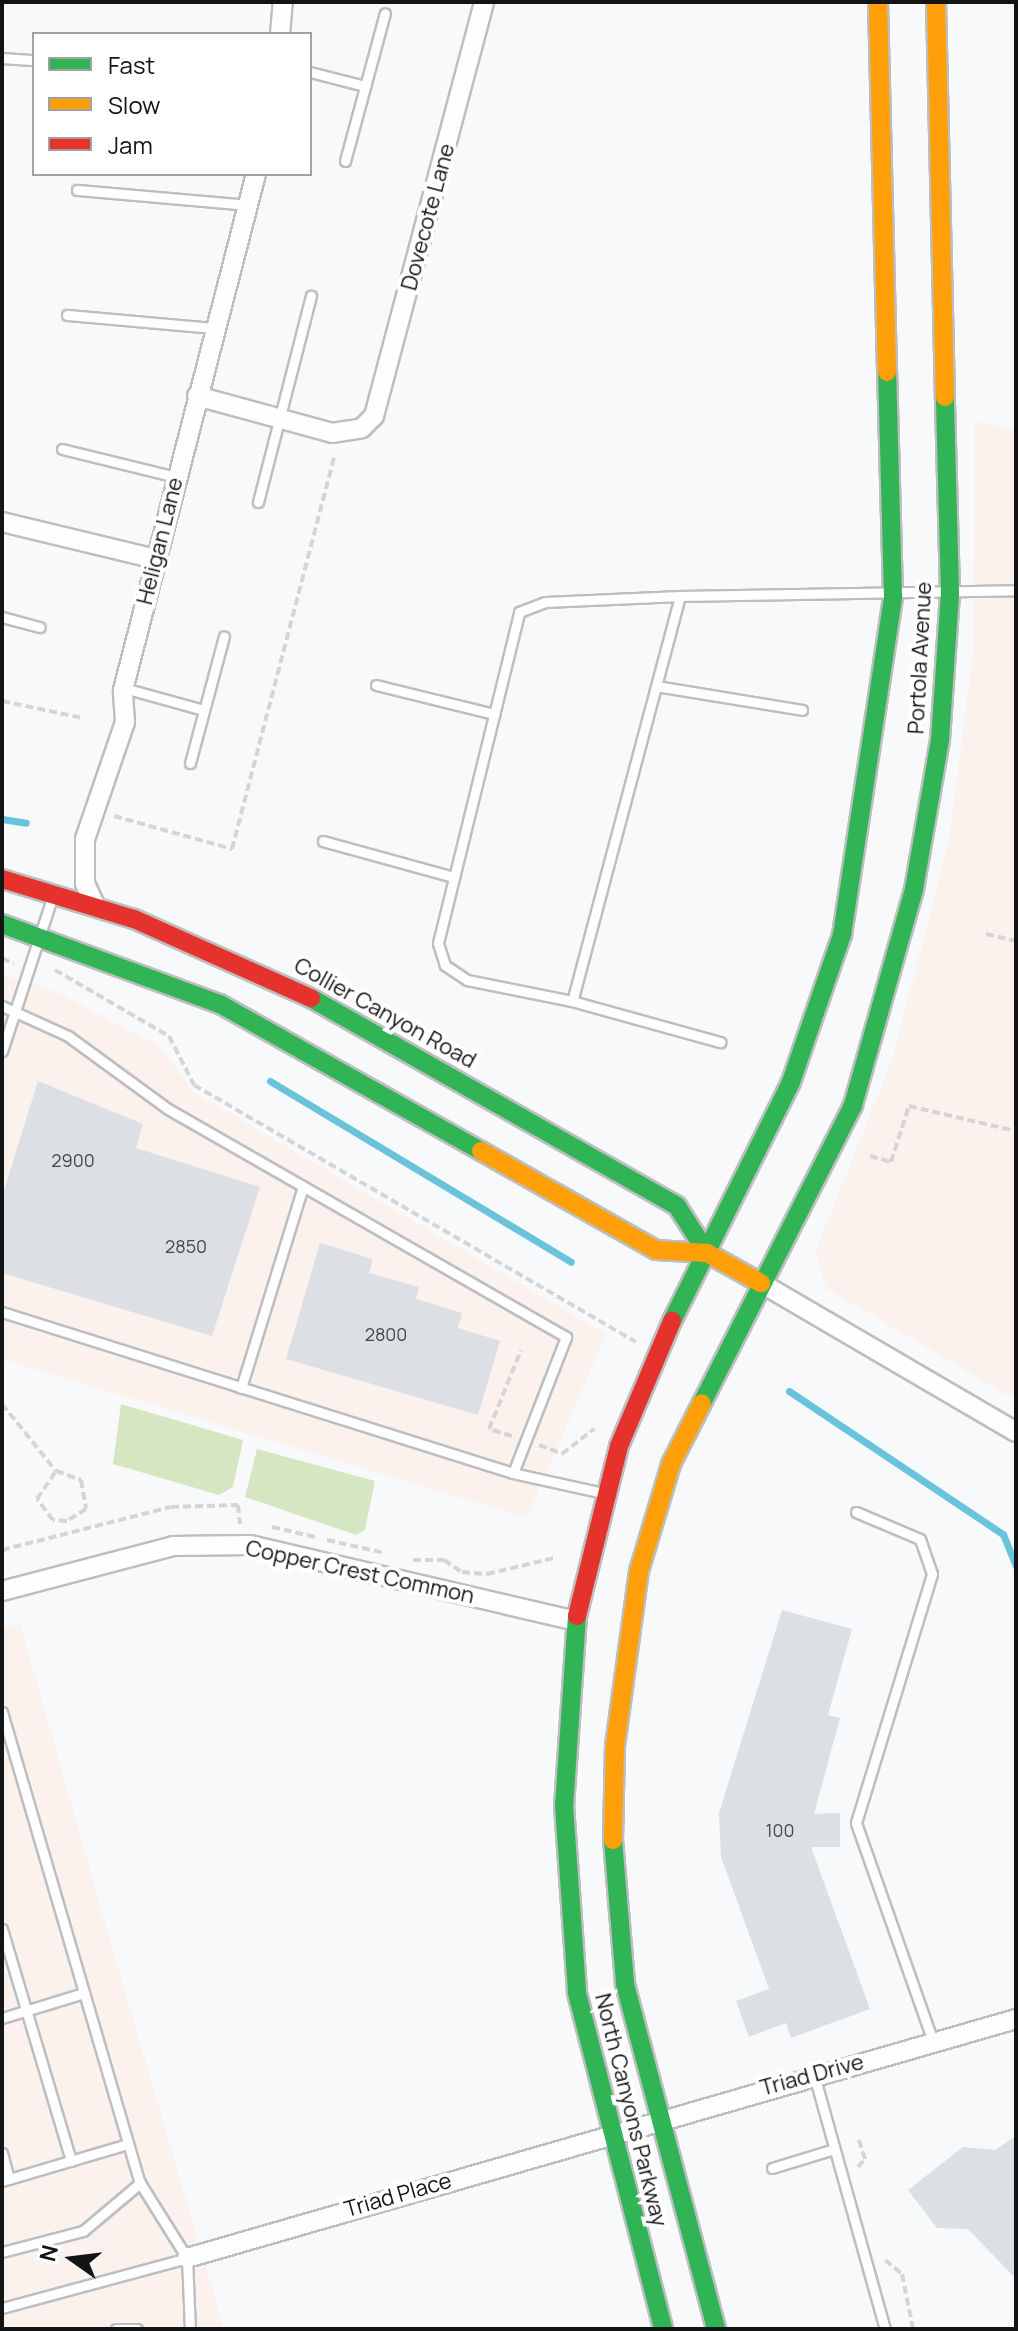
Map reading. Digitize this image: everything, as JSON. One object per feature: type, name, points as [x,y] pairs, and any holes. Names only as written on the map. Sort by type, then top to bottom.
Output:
[{"type":"main road","name":"Portola Avenue","points":[[707,1253],[781,1107],[842,935],[879,730],[893,596],[878,2]]},
{"type":"main road","name":"Portola Avenue","points":[[761,1283],[826,1164],[878,1027],[914,889],[940,740],[950,593],[936,2]]},
{"type":"main road","name":"Collier Canyon Road","points":[[2,879],[55,891],[95,905],[239,962],[361,1025],[677,1206],[707,1253]]},
{"type":"main road","name":"Collier Canyon Road","points":[[2,924],[168,980],[272,1030],[656,1250],[707,1253],[761,1283]]},
{"type":"main road","name":"North Canyons Parkway","points":[[663,2329],[608,2133],[577,1993],[568,1904],[564,1805],[576,1621],[603,1493],[657,1353],[707,1253]]},
{"type":"main road","name":"North Canyons Parkway","points":[[716,2329],[656,2119],[615,1915],[612,1810],[626,1647],[639,1571],[671,1464],[761,1283]]},
{"type":"street","points":[[280,32],[283,2]]},
{"type":"street","name":"Dovecote Lane","points":[[341,433],[362,428],[381,401],[484,2]]},
{"type":"street","name":"Heligan Lane","points":[[95,905],[82,860],[125,722],[123,689],[255,176]]},
{"type":"street","points":[[197,396],[341,433]]},
{"type":"street","points":[[2,522],[156,559]]},
{"type":"street","name":"Collier Canyon Road","points":[[761,1283],[1016,1432]]},
{"type":"street","name":"Copper Crest Common","points":[[2,1591],[173,1546],[250,1545],[576,1621]]},
{"type":"street","name":"Triad Drive","points":[[608,2133],[1016,2019]]},
{"type":"street","name":"Triad Place","points":[[187,2258],[608,2133]]},
{"type":"lane","points":[[345,161],[385,13]]},
{"type":"lane","points":[[2,58],[32,60]]},
{"type":"lane","points":[[312,73],[365,86]]},
{"type":"lane","points":[[77,190],[247,205]]},
{"type":"lane","points":[[258,502],[311,296]]},
{"type":"lane","points":[[67,315],[214,328]]},
{"type":"lane","points":[[62,449],[176,477]]},
{"type":"lane","points":[[720,1042],[572,1001],[467,980],[445,965],[438,943],[519,612],[545,602],[680,596],[893,596],[1016,590]]},
{"type":"lane","points":[[572,1001],[680,596]]},
{"type":"lane","points":[[2,617],[40,627]]},
{"type":"lane","points":[[190,763],[224,636]]},
{"type":"lane","points":[[376,685],[494,714]]},
{"type":"lane","points":[[656,686],[802,710]]},
{"type":"lane","points":[[123,689],[204,710]]},
{"type":"lane","points":[[323,841],[454,877]]},
{"type":"lane","points":[[2,1051],[55,891]]},
{"type":"lane","points":[[2,1006],[68,1036],[168,1109],[566,1337],[513,1473]]},
{"type":"lane","points":[[241,1388],[303,1186]]},
{"type":"lane","points":[[2,1312],[513,1473],[603,1493]]},
{"type":"lane","points":[[856,1512],[920,1539],[932,1574],[856,1823],[933,2042]]},
{"type":"lane","points":[[2,1712],[140,2183],[187,2258],[190,2329]]},
{"type":"lane","points":[[2,1929],[71,2161]]},
{"type":"lane","points":[[2,2018],[84,1993]]},
{"type":"lane","points":[[814,2075],[885,2329]]},
{"type":"lane","points":[[2,2153],[6,2180],[128,2144]]},
{"type":"lane","points":[[772,2168],[834,2149]]},
{"type":"lane","points":[[2,2252],[83,2231],[140,2183]]},
{"type":"lane","points":[[2,2308],[187,2258]]},
{"type":"lane","points":[[116,2329],[137,2329]]},
{"type":"path","points":[[112,816],[232,849],[341,433]]},
{"type":"path","points":[[2,701],[83,718]]},
{"type":"path","points":[[986,934],[1016,941]]},
{"type":"path","points":[[40,935],[56,974],[169,1036],[194,1085],[657,1353]]},
{"type":"path","points":[[2,958],[9,963]]},
{"type":"path","points":[[870,1156],[891,1162],[909,1106],[1016,1131]]},
{"type":"path","points":[[2,1404],[56,1471],[81,1480],[87,1495],[86,1509],[67,1521],[53,1520],[37,1499],[56,1471]]},
{"type":"path","points":[[67,1521],[70,1531]]},
{"type":"path","points":[[859,2140],[861,2177]]},
{"type":"path","points":[[882,2252],[887,2266],[902,2274],[913,2329]]},
{"type":"shaded area","points":[[975,422],[1016,429],[1016,1400],[826,1288],[816,1250],[894,1055],[950,834],[973,653]]},
{"type":"shaded area","points":[[2,974],[57,992],[159,1046],[195,1093],[606,1334],[527,1518],[2,1359]]},
{"type":"shaded area","points":[[20,1623],[224,2329],[2,2329],[2,1628]]},
{"type":"green space","points":[[121,1404],[243,1440],[233,1487],[219,1495],[113,1464]]},
{"type":"green space","points":[[257,1449],[375,1481],[365,1530],[356,1535],[245,1497]]},
{"type":"building","points":[[38,1081],[143,1124],[136,1148],[260,1187],[212,1336],[2,1273],[2,1197]]},
{"type":"building","points":[[320,1243],[373,1259],[369,1273],[419,1287],[416,1299],[462,1313],[458,1328],[500,1341],[478,1415],[286,1359]]},
{"type":"building","points":[[782,1610],[852,1629],[828,1715],[840,1718],[814,1814],[840,1813],[840,1847],[811,1847],[870,2009],[791,2038],[786,2023],[749,2037],[736,2001],[769,1989],[721,1857],[719,1813]]},
{"type":"building","points":[[1016,2136],[1016,2279],[968,2229],[937,2228],[908,2190],[963,2147],[995,2150]]},
{"type":"waterway","points":[[2,819],[26,823]]},
{"type":"waterway","points":[[270,1081],[571,1262]]},
{"type":"waterway","points":[[789,1391],[1003,1534],[1016,1566]]},
{"type":"traffic: fast","points":[[672,1321],[791,1082],[842,935],[893,596],[887,372]]},
{"type":"traffic: fast","points":[[702,1403],[853,1105],[914,889],[940,740],[950,593],[945,397]]},
{"type":"traffic: fast","points":[[2,924],[220,1004],[481,1151]]},
{"type":"traffic: fast","points":[[311,998],[677,1206],[707,1253]]},
{"type":"traffic: fast","points":[[577,1616],[564,1805],[577,1993],[663,2329]]},
{"type":"traffic: fast","points":[[613,1840],[625,1984],[716,2329]]},
{"type":"traffic: slow","points":[[878,2],[887,372]]},
{"type":"traffic: slow","points":[[936,2],[945,397]]},
{"type":"traffic: slow","points":[[481,1151],[656,1250],[707,1253],[761,1283]]},
{"type":"traffic: slow","points":[[613,1840],[615,1746],[639,1571],[671,1464],[702,1403]]},
{"type":"traffic: jam","points":[[2,879],[134,919],[311,998]]},
{"type":"traffic: jam","points":[[577,1616],[619,1446],[672,1321]]}]
